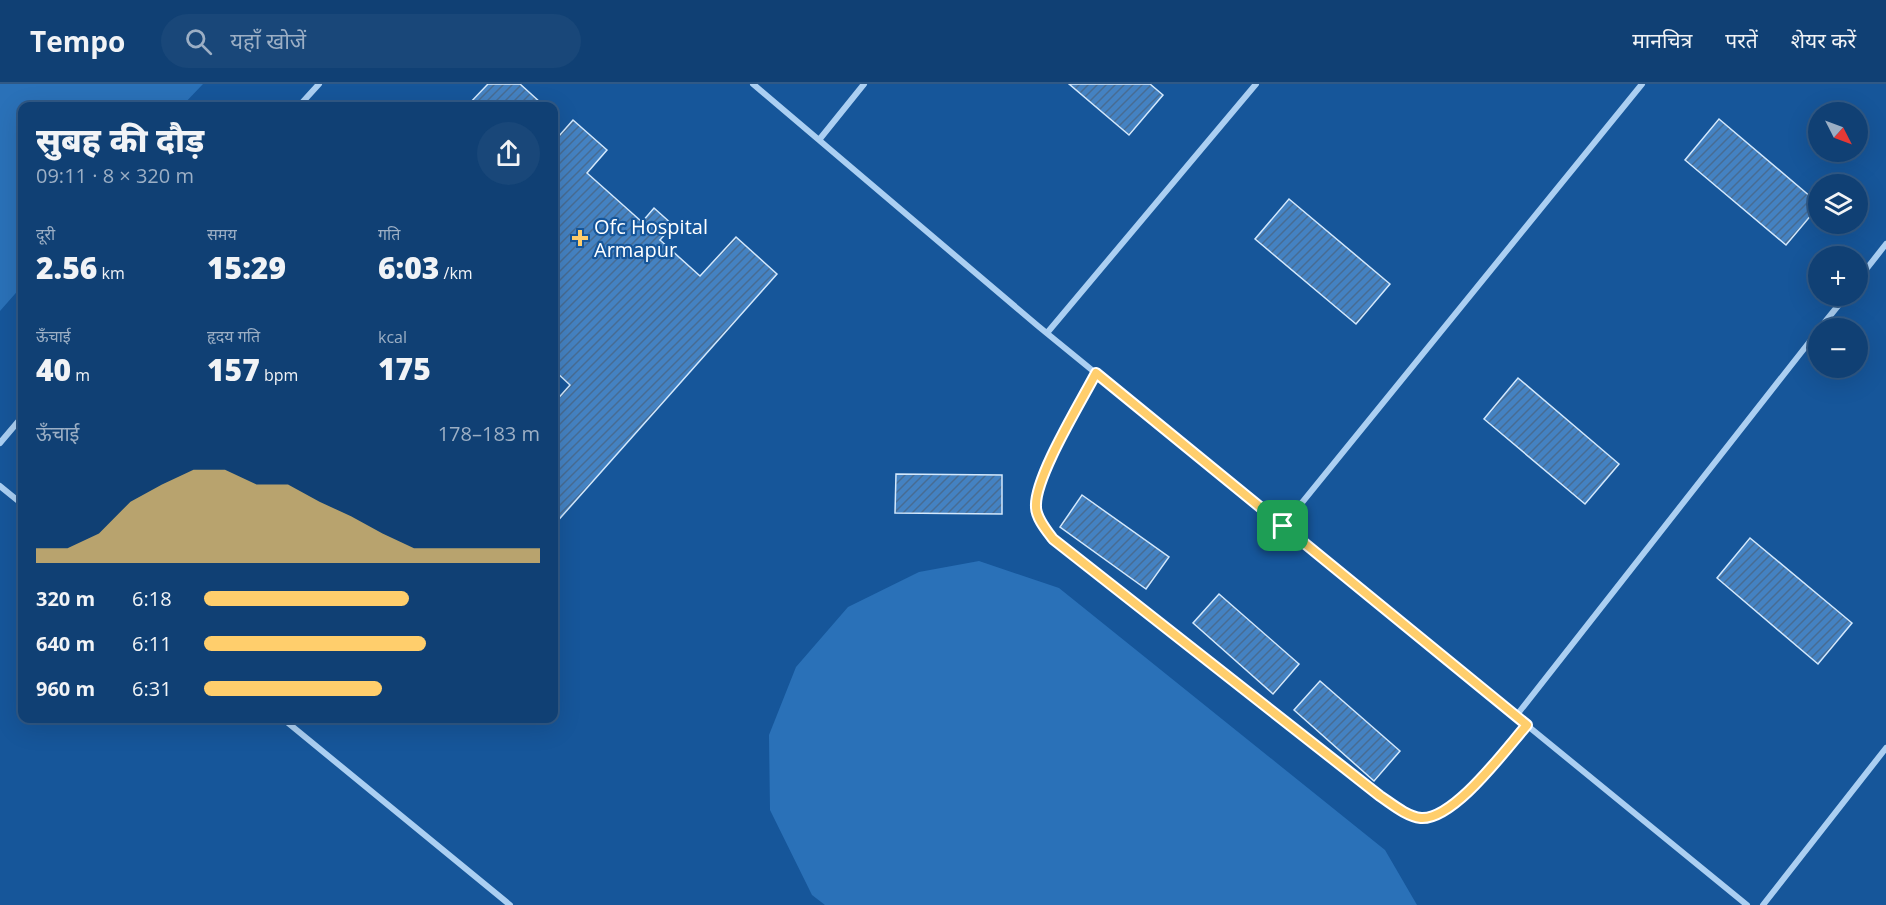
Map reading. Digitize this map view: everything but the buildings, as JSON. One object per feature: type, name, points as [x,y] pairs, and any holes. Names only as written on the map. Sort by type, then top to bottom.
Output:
[{"type":"street","points":[[303,102],[319,84]]},
{"type":"street","points":[[753,84],[1047,333],[1748,905]]},
{"type":"street","points":[[819,140],[864,84]]},
{"type":"street","points":[[1047,333],[1256,84]]},
{"type":"street","points":[[1283,526],[1642,84]]},
{"type":"street","points":[[1868,267],[1886,244]]},
{"type":"street","points":[[1829,318],[1838,306]]},
{"type":"street","points":[[1516,716],[1808,344]]},
{"type":"street","points":[[0,443],[18,422]]},
{"type":"street","points":[[0,486],[18,501]]},
{"type":"street","points":[[288,723],[510,905]]},
{"type":"street","points":[[1763,905],[1886,748]]},
{"type":"lane","points":[[1096,373],[1048,465],[1035,509],[1053,539],[1076,558],[1380,796],[1404,812],[1419,818],[1433,817],[1449,809],[1471,789],[1527,725]]},
{"type":"shaded area","points":[[0,84],[203,84],[186,102],[18,102],[18,291],[0,311]]},
{"type":"shaded area","points":[[979,561],[1059,588],[1385,850],[1417,905],[825,905],[812,895],[770,810],[769,735],[796,667],[848,607],[919,572]]},
{"type":"place","name":"Ofc Hospital Armapur","points":[[580,238]]},
{"type":"route","points":[[1096,373],[1283,526],[1527,725],[1471,789],[1449,809],[1433,817],[1419,818],[1404,812],[1380,796],[1053,539],[1035,509],[1048,465],[1096,373]]}]
